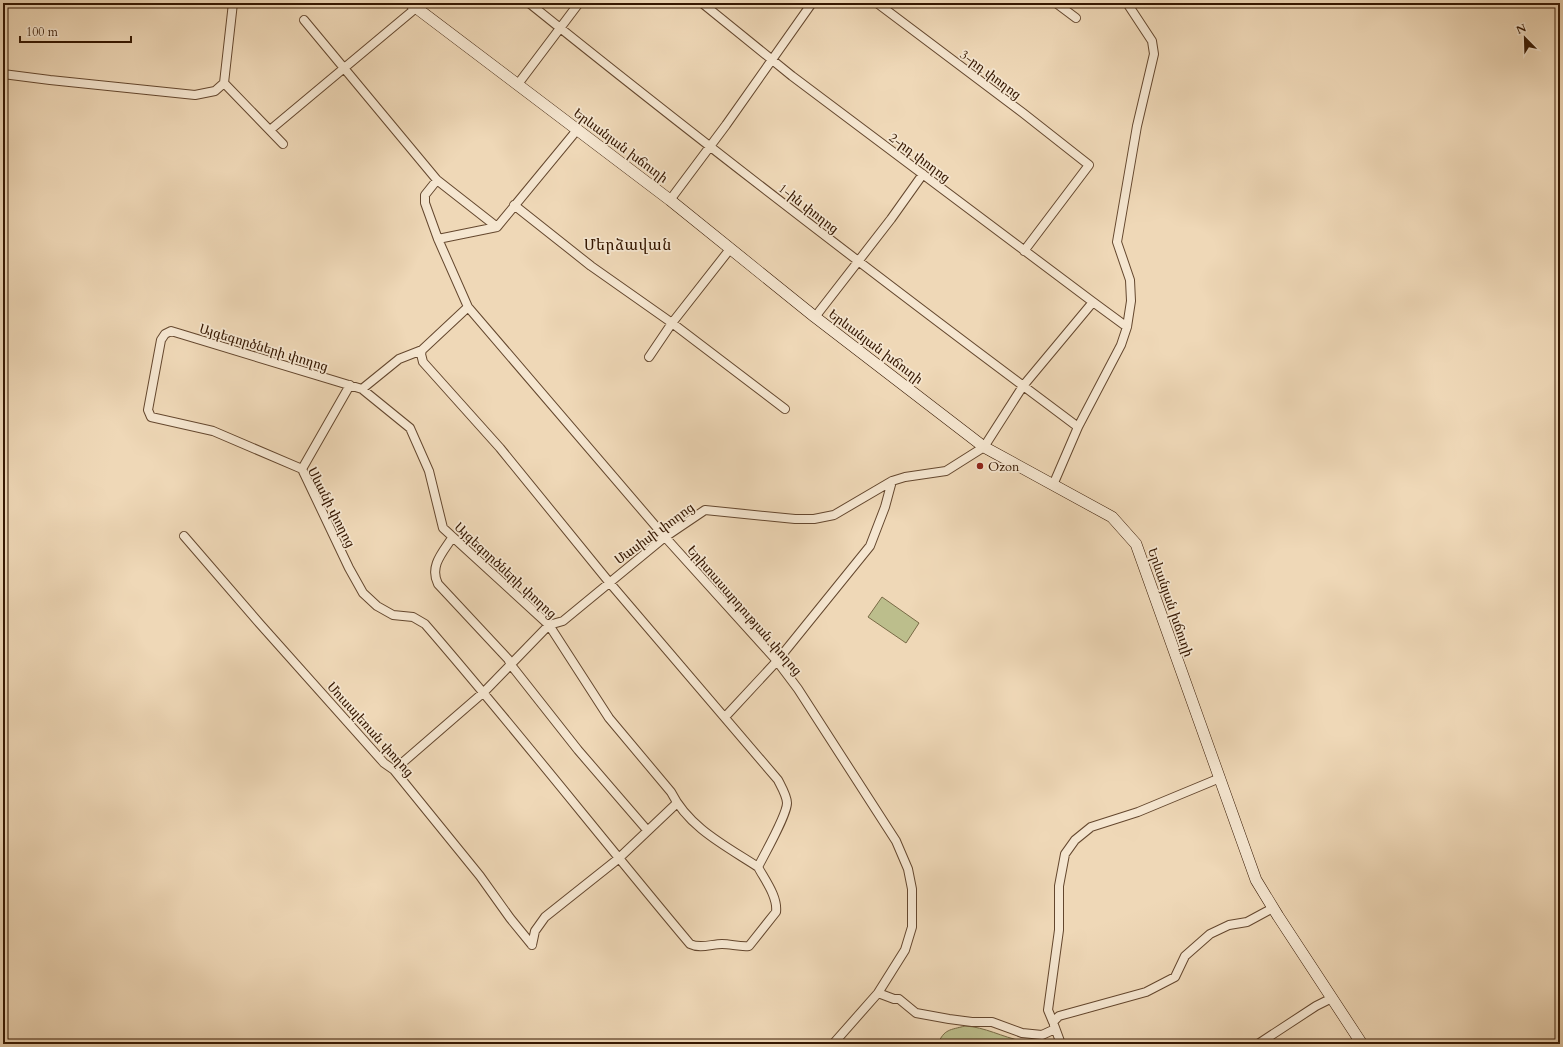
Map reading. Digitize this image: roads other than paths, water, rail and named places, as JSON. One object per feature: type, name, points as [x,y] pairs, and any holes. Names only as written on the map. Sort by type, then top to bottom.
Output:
[{"type":"main road","name":"Երևանյան խճուղի","points":[[413,5],[670,200],[815,317],[984,447],[1112,518],[1136,544],[1256,880],[1362,1044]]},
{"type":"street","points":[[3,74],[195,95],[215,91],[224,83],[233,3]]},
{"type":"street","name":"1-ին փողոց","points":[[530,3],[709,147],[1078,427]]},
{"type":"street","points":[[518,84],[579,3]]},
{"type":"street","name":"2-րդ փողոց","points":[[702,3],[771,60],[1127,327]]},
{"type":"street","points":[[670,200],[812,3]]},
{"type":"street","name":"3-րդ փողոց","points":[[877,3],[1023,113],[1089,165],[1024,251]]},
{"type":"street","points":[[1056,3],[1076,18]]},
{"type":"street","points":[[1053,485],[1078,427],[1121,345],[1127,327],[1131,301],[1130,280],[1117,242],[1137,126],[1154,54],[1152,41],[1127,3]]},
{"type":"street","points":[[270,130],[344,68],[413,5]]},
{"type":"street","points":[[304,20],[437,180],[496,227]]},
{"type":"street","points":[[224,83],[283,144]]},
{"type":"street","points":[[438,239],[496,227],[577,130]]},
{"type":"street","points":[[815,317],[859,262],[923,174]]},
{"type":"street","name":"Երիտասարդության փողոց","points":[[437,180],[425,195],[425,203],[438,239],[468,307],[665,537],[777,661],[798,689],[896,841],[908,869],[912,889],[912,927],[904,950],[878,993],[833,1044]]},
{"type":"street","points":[[514,205],[591,266],[672,323],[785,409]]},
{"type":"street","points":[[649,357],[672,323],[730,249]]},
{"type":"street","points":[[984,447],[1023,386],[1093,302]]},
{"type":"street","points":[[362,389],[399,359],[411,353],[422,350],[468,307]]},
{"type":"street","name":"Այգեգործների փողոց","points":[[171,331],[362,389],[410,428],[429,471],[443,528],[452,538],[549,625],[609,718],[671,792],[677,804],[700,829],[758,867]]},
{"type":"street","name":"Սևանի փողոց","points":[[171,331],[165,334],[161,340],[148,410],[150,415],[213,431],[302,469],[349,568],[363,593],[377,606],[393,615],[413,617],[425,624],[484,692],[618,859],[690,944],[696,946],[723,944],[744,947],[749,946],[776,912],[777,906],[758,867]]},
{"type":"street","points":[[422,350],[421,358],[423,362],[500,448],[609,582],[778,780],[787,803],[784,814],[758,867]]},
{"type":"street","points":[[302,469],[350,385]]},
{"type":"street","name":"Մասիսի փողոց","points":[[394,770],[484,692],[549,625],[563,621],[665,537],[705,510],[796,519],[814,519],[834,515],[892,481],[905,477],[946,471],[984,447]]},
{"type":"street","points":[[725,717],[777,661],[870,546],[885,507],[892,481]]},
{"type":"street","name":"Մուսալեռան փողոց","points":[[184,536],[384,763],[394,770],[480,876],[510,918],[532,945],[535,931],[545,918],[618,859]]},
{"type":"street","points":[[452,538],[435,565],[435,579],[438,584],[508,659],[511,665],[578,750],[647,830]]},
{"type":"street","points":[[1061,1044],[1048,1010],[1059,930],[1059,886],[1065,854],[1075,840],[1091,827],[1138,812],[1220,778]]},
{"type":"street","points":[[618,859],[647,830],[677,804]]},
{"type":"street","points":[[878,993],[894,999],[899,999],[916,1013],[972,1022],[992,1022],[1022,1033],[1042,1035],[1054,1026],[1059,1016],[1146,992],[1175,977],[1185,956],[1210,934],[1229,925],[1248,922],[1273,908]]},
{"type":"street","points":[[1258,1044],[1316,1006],[1332,998]]},
{"type":"place","name":"Ozon","points":[[980,466]]},
{"type":"district","name":"Մերձավան","points":[[628,245]]}]
